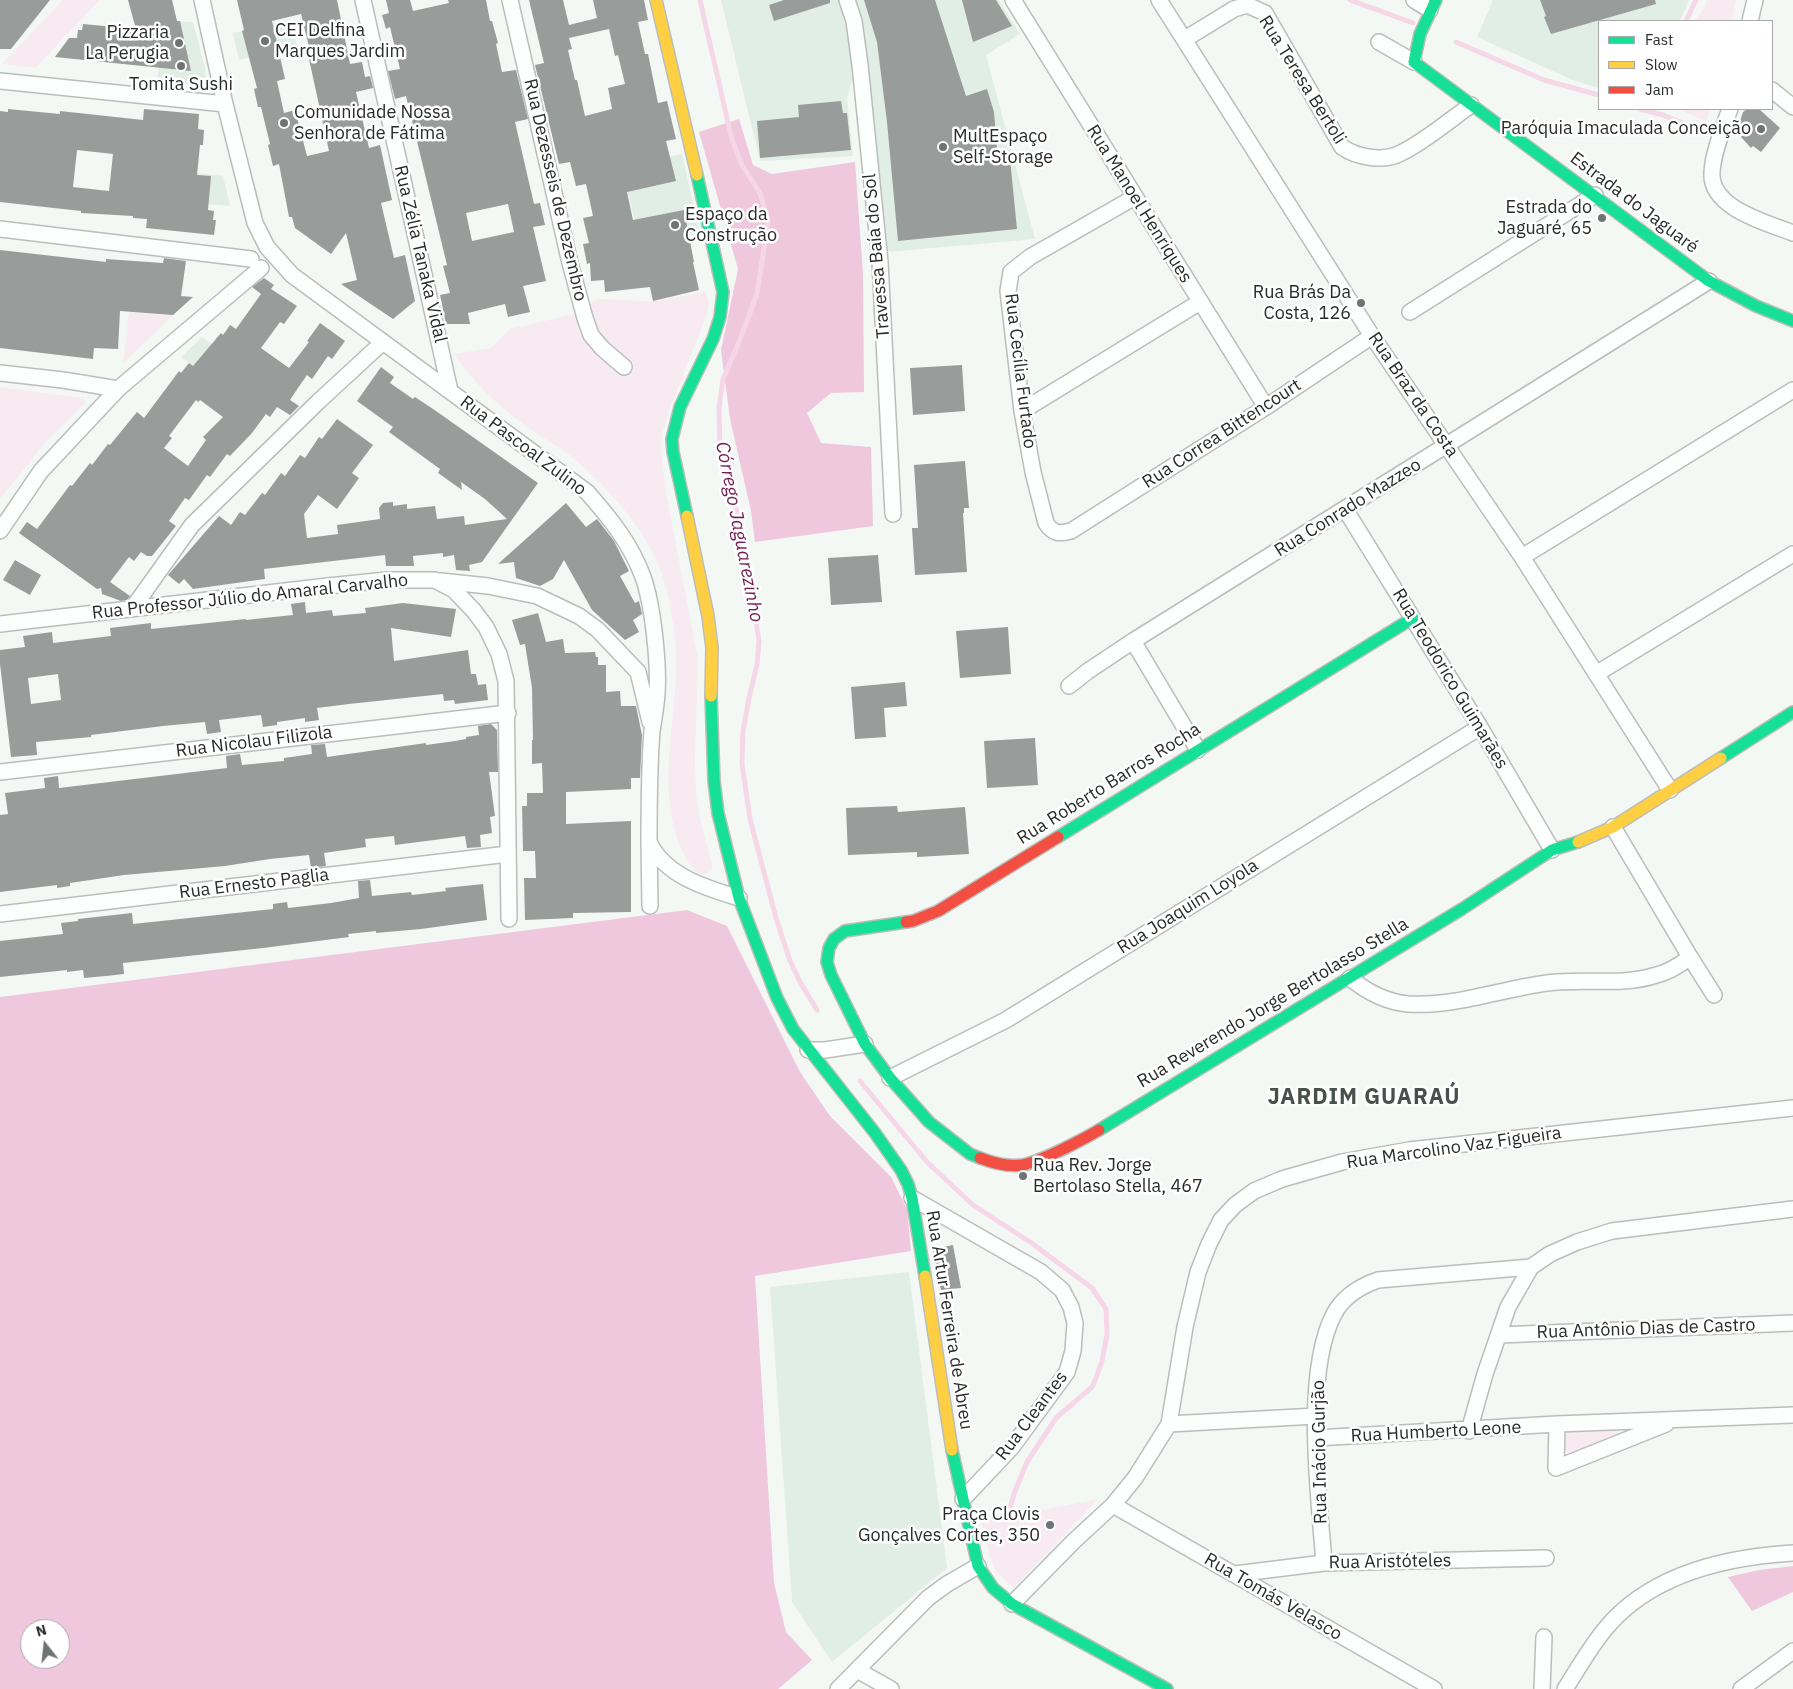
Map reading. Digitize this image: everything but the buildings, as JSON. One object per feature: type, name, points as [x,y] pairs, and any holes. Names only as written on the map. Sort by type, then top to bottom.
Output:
[{"type":"street","points":[[0,531],[42,471],[118,390],[230,294],[259,257],[255,223],[225,104],[202,0]]},
{"type":"street","name":"Rua Zélia Tanaka Vidal","points":[[362,0],[450,391]]},
{"type":"street","name":"Rua Dezesseis de Dezembro","points":[[510,0],[570,263],[585,318],[591,335],[602,348],[624,367]]},
{"type":"street","name":"Rua Artur Ferreira de Abreu","points":[[656,0],[714,245],[723,292],[720,316],[713,339],[680,407],[672,439],[673,452],[708,616],[712,648],[711,708],[714,780],[718,813],[739,898],[777,998],[793,1029],[885,1148],[908,1184],[912,1198],[953,1455],[978,1566],[989,1586],[1012,1604],[1168,1689]]},
{"type":"street","name":"Travessa Baía do Sol","points":[[847,0],[854,21],[860,65],[880,262],[893,514]]},
{"type":"street","name":"Rua Manoel Henriques","points":[[1013,0],[1266,407]]},
{"type":"street","name":"Rua Braz da Costa","points":[[1159,0],[1372,336],[1522,557],[1670,790]]},
{"type":"street","points":[[1379,42],[1414,62],[1420,34],[1433,5],[1414,0]]},
{"type":"street","points":[[1750,20],[1755,0]]},
{"type":"street","name":"Rua Teresa Bertoli","points":[[1185,39],[1234,9],[1247,5],[1264,13],[1342,147],[1348,151],[1374,159],[1400,154],[1472,105]]},
{"type":"street","name":"Estrada do Jaguaré","points":[[1414,62],[1709,281],[1756,306],[1793,321]]},
{"type":"street","points":[[0,80],[225,104]]},
{"type":"street","points":[[1773,91],[1793,107]]},
{"type":"street","points":[[1730,110],[1712,168],[1711,174],[1715,189],[1729,205],[1748,216],[1793,233]]},
{"type":"street","points":[[1410,312],[1595,195]]},
{"type":"street","name":"Rua Cecília Furtado","points":[[1071,530],[1060,534],[1051,530],[1046,523],[1033,472],[1022,411],[1008,291],[1011,272],[1030,257],[1135,198]]},
{"type":"street","points":[[0,229],[217,254],[241,251],[259,257]]},
{"type":"street","name":"Rua Pascoal Zulino","points":[[259,257],[292,275],[587,492],[627,542],[644,578],[657,663],[657,694],[652,732],[649,842],[650,906]]},
{"type":"street","name":"Rua Conrado Mazzeo","points":[[1068,686],[1088,670],[1133,641],[1709,281]]},
{"type":"street","points":[[1022,411],[1200,302]]},
{"type":"street","name":"Rua Correa Bittencourt","points":[[1071,530],[1266,407],[1372,336]]},
{"type":"street","points":[[132,609],[192,525],[319,400],[383,342]]},
{"type":"street","points":[[0,374],[63,380],[118,390]]},
{"type":"street","points":[[1522,557],[1793,390]]},
{"type":"street","name":"Rua Teodorico Guimarães","points":[[1345,509],[1480,727],[1552,850]]},
{"type":"street","points":[[1596,674],[1793,554]]},
{"type":"street","name":"Rua Professor Júlio do Amaral Carvalho","points":[[0,624],[387,580],[434,580],[454,590],[486,627],[499,654],[506,681],[508,713],[509,919]]},
{"type":"street","points":[[434,580],[488,586],[537,596],[579,616],[598,630],[638,672],[652,732]]},
{"type":"street","name":"Rua Roberto Barros Rocha","points":[[827,962],[829,948],[834,939],[845,931],[913,921],[938,910],[1413,618]]},
{"type":"street","points":[[1133,641],[1198,750]]},
{"type":"street","name":"Rua Reverendo Jorge Bertolasso Stella","points":[[827,962],[859,1045],[929,1122],[970,1154],[990,1162],[1022,1165],[1040,1159],[1092,1134],[1462,909],[1552,850],[1570,845],[1613,827],[1793,712]]},
{"type":"street","name":"Rua Nicolau Filizola","points":[[0,772],[508,713]]},
{"type":"street","name":"Rua Joaquim Loyola","points":[[890,1078],[1006,1020],[1480,727]]},
{"type":"street","points":[[1613,827],[1714,995]]},
{"type":"street","points":[[649,842],[653,851],[673,870],[694,883],[739,898]]},
{"type":"street","name":"Rua Ernesto Paglia","points":[[0,914],[508,854]]},
{"type":"street","points":[[1350,978],[1380,997],[1407,1004],[1441,1004],[1549,983],[1636,980],[1671,970],[1690,957]]},
{"type":"street","points":[[808,1050],[825,1050],[859,1045]]},
{"type":"street","name":"Rua Marcolino Vaz Figueira","points":[[1012,1604],[1074,1541],[1113,1505],[1135,1478],[1169,1424],[1185,1327],[1198,1272],[1209,1244],[1222,1220],[1235,1205],[1254,1191],[1282,1178],[1342,1162],[1409,1150],[1793,1108]]},
{"type":"street","name":"Rua Cleantes","points":[[912,1198],[1041,1272],[1062,1290],[1071,1308],[1075,1324],[1074,1351],[1067,1372],[1012,1446],[963,1499]]},
{"type":"street","points":[[1469,1431],[1485,1374],[1508,1307],[1531,1267],[1550,1254],[1577,1242],[1612,1231],[1793,1209]]},
{"type":"street","name":"Rua Inácio Gurjão","points":[[1324,1563],[1316,1416],[1318,1371],[1324,1335],[1335,1312],[1356,1290],[1378,1280],[1531,1267]]},
{"type":"street","name":"Rua Antônio Dias de Castro","points":[[1499,1335],[1793,1323]]},
{"type":"street","name":"Rua Humberto Leone","points":[[1316,1438],[1469,1431],[1557,1424],[1793,1414]]},
{"type":"street","points":[[1169,1424],[1316,1416]]},
{"type":"street","points":[[1557,1424],[1556,1468],[1681,1419]]},
{"type":"street","name":"Rua Tomás Velasco","points":[[1113,1505],[1434,1689]]},
{"type":"street","points":[[1565,1689],[1606,1628],[1630,1604],[1672,1578],[1718,1564],[1793,1553]]},
{"type":"street","name":"Rua Aristóteles","points":[[1235,1574],[1324,1563],[1546,1558]]},
{"type":"street","points":[[838,1689],[928,1598],[947,1584],[978,1566]]},
{"type":"street","points":[[1542,1689],[1544,1637]]},
{"type":"street","points":[[1741,1689],[1793,1651]]},
{"type":"street","points":[[857,1670],[891,1689]]},
{"type":"shaded area","points":[[63,0],[100,0],[35,68],[2,64]]},
{"type":"shaded area","points":[[721,0],[840,0],[848,31],[855,73],[847,97],[853,156],[760,161]]},
{"type":"shaded area","name":"MultEspaço Self-Storage","points":[[853,0],[999,0],[1020,34],[986,55],[1035,239],[888,252],[864,45]]},
{"type":"shaded area","points":[[1493,0],[1689,0],[1680,20],[1598,20],[1598,88],[1575,81],[1477,37]]},
{"type":"shaded area","points":[[1707,0],[1736,0],[1732,20],[1696,20]]},
{"type":"shaded area","name":"CEI Delfina Marques Jardim","points":[[291,19],[297,47],[239,60],[233,33]]},
{"type":"shaded area","points":[[164,21],[193,22],[205,68],[205,78],[203,81],[194,84],[157,81]]},
{"type":"shaded area","points":[[1679,110],[1711,110],[1706,121]]},
{"type":"shaded area","points":[[739,119],[753,165],[772,174],[855,162],[863,274],[864,392],[831,393],[807,413],[821,443],[871,447],[873,526],[755,542],[751,511],[730,419],[721,350],[738,269],[699,132]]},
{"type":"shaded area","points":[[682,154],[700,233],[641,247],[622,168]]},
{"type":"shaded area","points":[[168,170],[223,176],[230,206],[163,200]]},
{"type":"shaded area","points":[[706,292],[709,303],[707,314],[669,411],[663,431],[661,448],[666,492],[698,659],[696,794],[701,824],[712,863],[712,870],[702,874],[696,872],[689,863],[678,839],[671,813],[669,761],[676,681],[676,648],[668,595],[654,555],[632,519],[604,487],[573,458],[504,409],[477,383],[454,354],[491,348],[510,329],[574,314],[598,299],[653,301]]},
{"type":"shaded area","points":[[129,312],[173,315],[123,364]]},
{"type":"shaded area","points":[[202,337],[250,371],[229,392],[181,357]]},
{"type":"shaded area","points":[[0,387],[83,398],[86,402],[44,444],[0,499]]},
{"type":"shaded area","points":[[687,910],[727,926],[800,1072],[830,1116],[891,1177],[907,1209],[911,1251],[755,1276],[774,1583],[786,1632],[812,1660],[778,1689],[0,1689],[0,997]]},
{"type":"shaded area","points":[[909,1272],[947,1568],[832,1662],[792,1602],[770,1287]]},
{"type":"shaded area","points":[[1616,1425],[1619,1432],[1617,1437],[1572,1456],[1566,1451],[1563,1428]]},
{"type":"shaded area","points":[[1098,1499],[1014,1588],[996,1572],[981,1522]]},
{"type":"shaded area","points":[[1793,1566],[1793,1592],[1752,1611],[1728,1577],[1759,1570]]},
{"type":"waterway","name":"Córrego Jaguarezinho","points":[[700,0],[732,140],[742,165],[761,195],[768,223],[757,294],[723,379],[719,409],[720,450],[743,535],[759,641],[757,665],[743,731],[742,764],[750,819],[776,918],[789,958],[800,982],[817,1010]]},
{"type":"waterway","points":[[1350,0],[1413,23]]},
{"type":"waterway","points":[[1686,20],[1696,0]]},
{"type":"waterway","points":[[1456,42],[1544,80],[1598,95]]},
{"type":"waterway","points":[[1644,110],[1663,115],[1702,131]]},
{"type":"waterway","name":"Córrego Jaguarezinho","points":[[860,1081],[927,1162],[973,1205],[1030,1242],[1092,1288],[1106,1309],[1107,1335],[1102,1361],[1093,1386],[1056,1418],[1027,1462],[1015,1491],[1006,1521]]},
{"type":"traffic: fast","points":[[1436,0],[1420,34],[1414,62],[1709,281],[1756,306],[1793,321]]},
{"type":"traffic: fast","points":[[687,516],[673,452],[672,439],[680,407],[713,339],[720,317],[723,292],[697,175]]},
{"type":"traffic: fast","points":[[1058,837],[1413,618]]},
{"type":"traffic: fast","points":[[711,696],[714,781],[718,813],[739,898],[777,998],[793,1029],[875,1133],[901,1170],[908,1184],[925,1276]]},
{"type":"traffic: fast","points":[[1721,758],[1793,712]]},
{"type":"traffic: fast","points":[[1099,1130],[1462,909],[1552,850],[1578,842]]},
{"type":"traffic: fast","points":[[906,922],[845,931],[834,939],[829,948],[827,962],[831,975],[865,1044],[890,1078],[929,1122],[970,1154],[980,1158]]},
{"type":"traffic: fast","points":[[952,1450],[978,1566],[993,1588],[1012,1604],[1167,1689]]},
{"type":"traffic: slow","points":[[656,0],[697,175]]},
{"type":"traffic: slow","points":[[687,516],[708,616],[712,648],[711,696]]},
{"type":"traffic: slow","points":[[1578,842],[1613,827],[1721,758]]},
{"type":"traffic: slow","points":[[925,1276],[952,1450]]},
{"type":"traffic: jam","points":[[906,922],[938,911],[1058,837]]},
{"type":"traffic: jam","points":[[980,1158],[1001,1164],[1022,1165],[1050,1155],[1099,1130]]},
{"type":"place","name":"CEI Delfina Marques Jardim","points":[[265,41]]},
{"type":"place","name":"Pizzaria La Perugia","points":[[179,43]]},
{"type":"place","name":"Tomita Sushi","points":[[181,66]]},
{"type":"place","name":"Comunidade Nossa Senhora de Fátima","points":[[284,123]]},
{"type":"place","name":"Paróquia Imaculada Conceição","points":[[1761,129]]},
{"type":"place","name":"MultEspaço Self-Storage","points":[[943,147]]},
{"type":"place","name":"Estrada do Jaguaré, 65","points":[[1602,218]]},
{"type":"place","name":"Espaço da Construção","points":[[675,225]]},
{"type":"place","name":"Rua Brás Da Costa, 126","points":[[1361,303]]},
{"type":"place","name":"Rua Rev. Jorge Bertolaso Stella, 467","points":[[1023,1176]]},
{"type":"place","name":"Praça Clovis Gonçalves Cortes, 350","points":[[1050,1525]]},
{"type":"district","name":"JARDIM GUARAÚ","points":[[1364,1098]]}]
